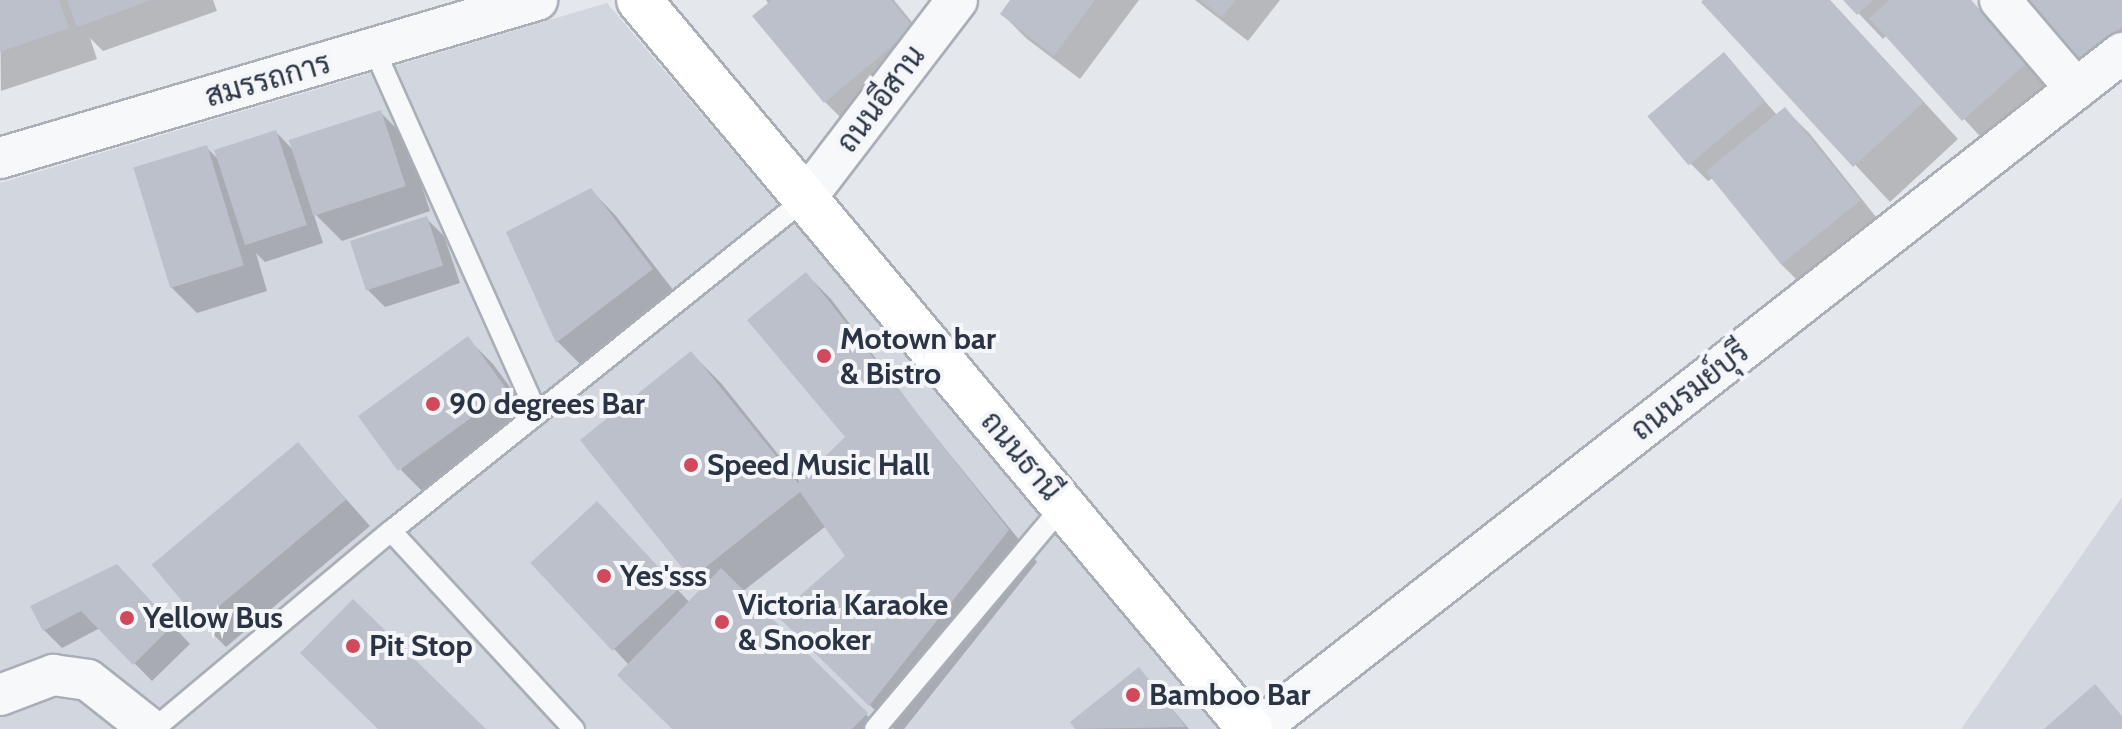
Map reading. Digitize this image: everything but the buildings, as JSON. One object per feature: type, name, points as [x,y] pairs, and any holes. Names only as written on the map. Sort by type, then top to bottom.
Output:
[{"type":"street","name":"สมรรถการ","points":[[0,158],[537,0]]},
{"type":"street","name":"ถนนธานี","points":[[639,0],[1250,729]]},
{"type":"street","name":"ถนนอีสาน","points":[[805,199],[957,0]]},
{"type":"street","points":[[2000,0],[2076,89]]},
{"type":"street","name":"ถนนรมย์บุรี","points":[[1258,729],[2122,53]]},
{"type":"street","points":[[0,695],[53,675],[88,680],[152,729]]},
{"type":"lane","points":[[374,49],[537,414]]},
{"type":"lane","points":[[152,729],[391,531],[805,199]]},
{"type":"lane","points":[[875,729],[1063,506]]},
{"type":"lane","points":[[391,531],[574,729]]},
{"type":"shaded area","points":[[607,3],[1224,729],[0,729],[0,183]]},
{"type":"shaded area","points":[[2122,497],[2122,729],[1961,729],[2120,500]]},
{"type":"place","name":"Motown bar & Bistro","points":[[824,356]]},
{"type":"place","name":"90 degrees Bar","points":[[433,404]]},
{"type":"place","name":"Speed Music Hall","points":[[691,465]]},
{"type":"place","name":"Yes'sss","points":[[604,576]]},
{"type":"place","name":"Yellow Bus","points":[[127,618]]},
{"type":"place","name":"Victoria Karaoke & Snooker","points":[[722,622]]},
{"type":"place","name":"Pit Stop","points":[[353,646]]},
{"type":"place","name":"Bamboo Bar","points":[[1133,695]]}]
